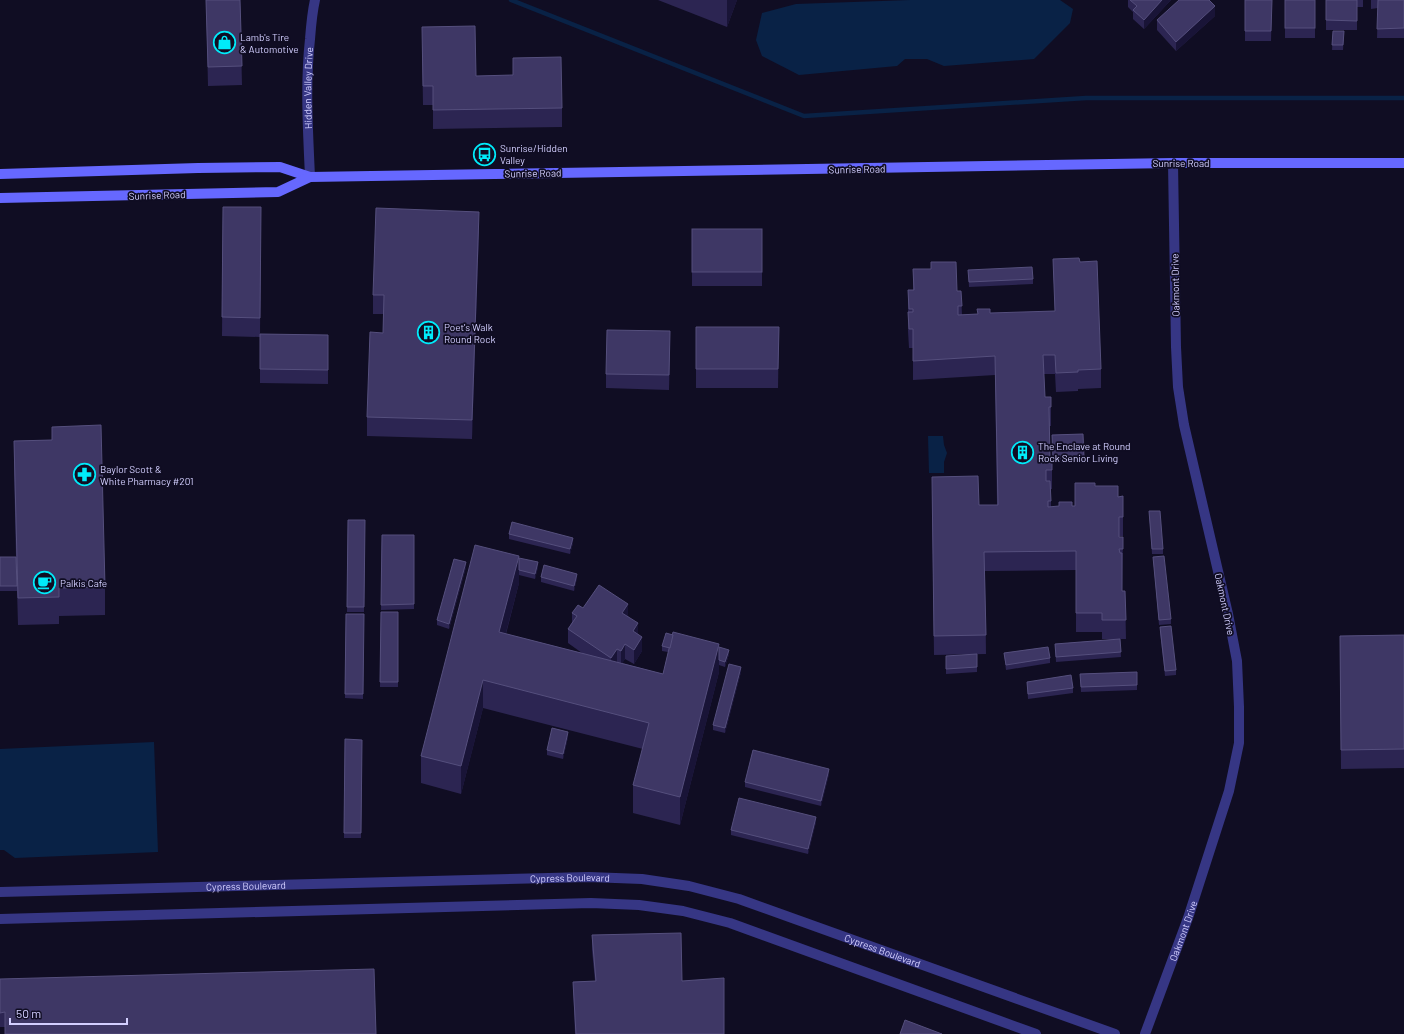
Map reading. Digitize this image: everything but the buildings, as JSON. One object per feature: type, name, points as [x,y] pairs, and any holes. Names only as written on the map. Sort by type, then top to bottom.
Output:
[{"type":"main road","name":"Sunrise Road","points":[[0,174],[280,167],[310,177],[1173,163],[1404,163]]},
{"type":"main road","name":"Sunrise Road","points":[[0,198],[278,192],[310,177]]},
{"type":"street","name":"Hidden Valley Drive","points":[[310,177],[306,112],[308,58],[312,10],[315,0]]},
{"type":"street","name":"Oakmont Drive","points":[[1145,1034],[1188,918],[1229,791],[1239,743],[1237,661],[1228,614],[1184,425],[1178,386],[1173,163]]},
{"type":"street","name":"Cypress Boulevard","points":[[0,892],[589,877],[642,879],[689,886],[738,899],[1115,1034]]},
{"type":"street","points":[[0,919],[591,903],[639,905],[684,911],[730,923],[1036,1034]]},
{"type":"water","points":[[910,0],[1060,0],[1073,9],[1070,23],[1034,59],[944,66],[927,59],[905,59],[897,66],[799,75],[762,56],[756,40],[762,13],[796,4]]},
{"type":"water","points":[[928,436],[943,436],[947,453],[944,462],[944,473],[929,473]]},
{"type":"water","points":[[154,742],[158,852],[15,858],[4,850],[0,850],[0,749]]},
{"type":"waterway","points":[[511,0],[804,116],[1086,98],[1404,98]]},
{"type":"place","name":"Lamb's Tire & Automotive","points":[[224,43]]},
{"type":"place","name":"Sunrise/Hidden Valley","points":[[485,154]]},
{"type":"place","name":"Poet's Walk Round Rock","points":[[429,333]]},
{"type":"place","name":"The Enclave at Round Rock Senior Living","points":[[1023,452]]},
{"type":"place","name":"Baylor Scott & White Pharmacy #201","points":[[84,475]]},
{"type":"place","name":"Palkis Cafe","points":[[44,583]]}]
